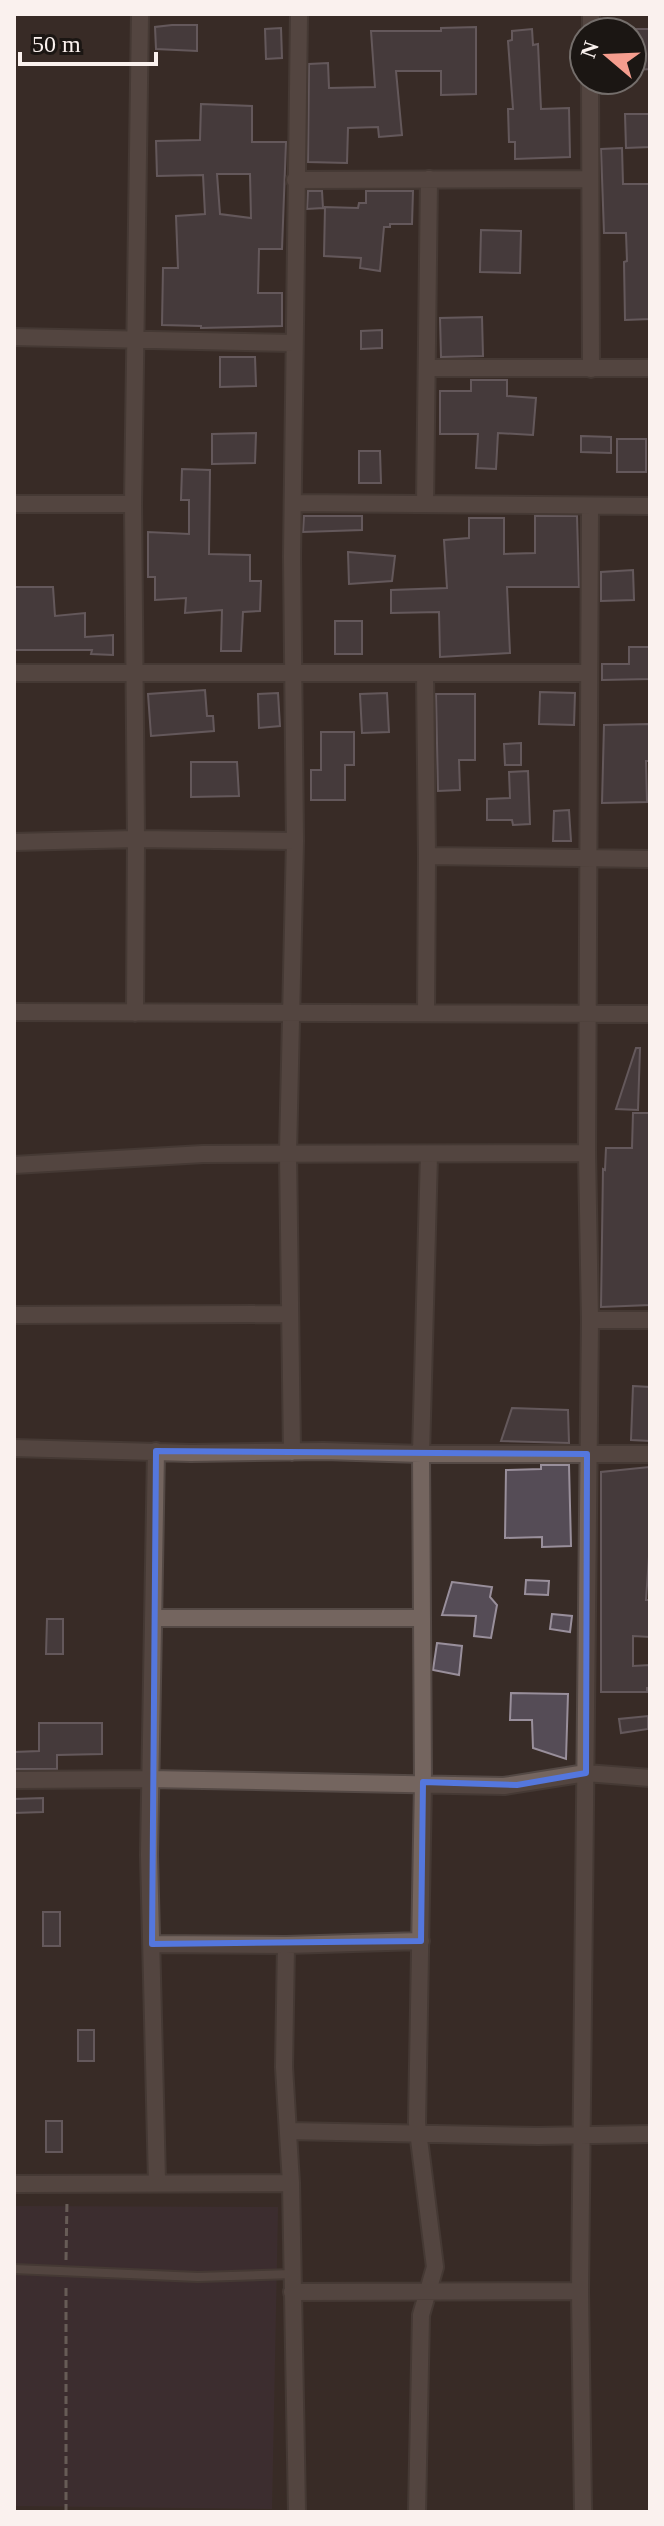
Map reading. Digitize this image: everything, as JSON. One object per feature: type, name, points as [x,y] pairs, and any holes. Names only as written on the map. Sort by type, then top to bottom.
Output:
[{"type":"street","points":[[135,1013],[133,504],[140,14]]},
{"type":"street","points":[[292,1452],[288,1153],[295,841],[293,503],[299,14]]},
{"type":"street","points":[[590,96],[591,369]]},
{"type":"street","points":[[425,504],[429,179]]},
{"type":"street","points":[[295,180],[588,179]]},
{"type":"street","points":[[14,337],[294,343]]},
{"type":"street","points":[[427,368],[650,368]]},
{"type":"street","points":[[293,503],[650,506]]},
{"type":"street","points":[[14,504],[133,504]]},
{"type":"street","points":[[583,2512],[580,2291],[590,1320],[587,1153],[590,506]]},
{"type":"street","points":[[14,673],[588,673]]},
{"type":"street","points":[[425,673],[426,1013]]},
{"type":"street","points":[[14,842],[136,839],[295,841]]},
{"type":"street","points":[[427,856],[650,859]]},
{"type":"street","points":[[14,1012],[650,1014]]},
{"type":"street","points":[[14,1165],[203,1154],[587,1153]]},
{"type":"street","points":[[417,2512],[421,2315],[433,2276],[434,2255],[418,2134],[417,2090],[423,1782],[421,1454],[429,1154]]},
{"type":"street","points":[[14,1315],[289,1314]]},
{"type":"street","points":[[590,1320],[650,1320]]},
{"type":"street","points":[[14,1448],[223,1454],[650,1454]]},
{"type":"street","points":[[156,1451],[150,1779],[157,2182]]},
{"type":"street","points":[[153,1618],[422,1618]]},
{"type":"street","points":[[14,1780],[517,1785],[565,1774],[650,1778]]},
{"type":"street","points":[[152,1944],[286,1945],[421,1941]]},
{"type":"street","points":[[286,1945],[284,2067],[291,2183],[297,2512]]},
{"type":"street","points":[[288,2131],[583,2136],[650,2134]]},
{"type":"street","points":[[14,2184],[291,2183]]},
{"type":"street","points":[[292,2292],[580,2291]]},
{"type":"lane","points":[[14,2269],[198,2277],[293,2274]]},
{"type":"path","points":[[66,2512],[68,2183]]},
{"type":"highlighted area","points":[[156,1451],[587,1454],[586,1773],[517,1785],[423,1782],[421,1941],[152,1944]]},
{"type":"shaded area","points":[[14,2206],[278,2207],[272,2509],[14,2506]]},
{"type":"building","points":[[197,25],[197,51],[156,49],[155,27]]},
{"type":"building","points":[[476,27],[476,94],[441,95],[441,71],[396,71],[402,135],[379,137],[378,127],[348,128],[347,163],[308,162],[309,64],[328,63],[329,88],[375,87],[371,31],[441,31],[441,28]]},
{"type":"building","points":[[281,28],[282,58],[266,59],[265,29]]},
{"type":"building","points":[[532,29],[533,45],[538,44],[541,109],[569,108],[570,157],[515,159],[515,142],[509,142],[508,109],[513,109],[508,41],[512,40],[512,31]]},
{"type":"building","points":[[648,29],[650,29],[648,69]]},
{"type":"building","points":[[201,104],[252,106],[252,142],[286,142],[282,249],[259,249],[258,293],[282,293],[282,326],[201,328],[162,325],[163,268],[178,268],[176,216],[205,214],[203,175],[157,176],[156,141],[200,140]],"holes":[[[217,174],[250,174],[251,218],[220,214]]]},
{"type":"building","points":[[625,114],[650,114],[650,147],[626,148]]},
{"type":"building","points":[[622,148],[623,184],[650,184],[650,319],[625,320],[626,233],[604,233],[601,149]]},
{"type":"building","points":[[308,191],[322,191],[323,208],[307,209]]},
{"type":"building","points":[[366,191],[413,191],[412,224],[384,227],[380,271],[360,268],[361,258],[324,256],[325,207],[358,208],[359,203],[366,203]]},
{"type":"building","points":[[481,230],[521,231],[520,273],[480,272]]},
{"type":"building","points":[[482,317],[483,356],[441,357],[440,318]]},
{"type":"building","points":[[382,330],[382,348],[361,349],[361,331]]},
{"type":"building","points":[[220,357],[255,357],[256,386],[220,387]]},
{"type":"building","points":[[471,380],[507,380],[507,396],[536,398],[533,435],[498,433],[496,469],[476,468],[478,434],[440,434],[440,391],[471,391]]},
{"type":"building","points":[[256,433],[255,463],[212,464],[212,434]]},
{"type":"building","points":[[581,436],[611,437],[611,453],[581,452]]},
{"type":"building","points":[[617,439],[646,439],[646,472],[617,472]]},
{"type":"building","points":[[359,451],[380,451],[381,483],[359,483]]},
{"type":"building","points":[[182,469],[210,470],[209,554],[250,555],[250,581],[261,581],[260,611],[243,612],[241,651],[221,651],[222,610],[185,613],[186,598],[155,600],[155,577],[148,577],[148,532],[189,534],[189,500],[181,500]]},
{"type":"building","points":[[304,516],[362,516],[362,530],[303,532]]},
{"type":"building","points":[[535,516],[577,516],[579,587],[507,587],[510,653],[440,657],[439,612],[391,613],[391,590],[447,588],[444,540],[469,538],[469,518],[504,518],[504,554],[535,553]]},
{"type":"building","points":[[348,552],[395,556],[392,581],[349,584]]},
{"type":"building","points":[[633,570],[634,600],[601,601],[601,572]]},
{"type":"building","points":[[14,587],[53,587],[55,616],[85,613],[85,637],[113,635],[113,655],[91,654],[92,650],[14,650]]},
{"type":"building","points":[[335,621],[362,621],[362,654],[335,654]]},
{"type":"building","points":[[629,647],[650,647],[650,679],[602,680],[602,664],[629,664]]},
{"type":"building","points":[[205,690],[207,716],[213,716],[214,731],[151,736],[148,694]]},
{"type":"building","points":[[540,692],[575,693],[574,725],[539,724]]},
{"type":"building","points":[[278,693],[280,726],[259,728],[258,694]]},
{"type":"building","points":[[387,693],[389,732],[362,733],[360,694]]},
{"type":"building","points":[[436,694],[475,694],[475,760],[459,760],[460,790],[438,791]]},
{"type":"building","points":[[649,724],[647,802],[602,803],[604,725]]},
{"type":"building","points":[[321,732],[354,732],[354,765],[345,765],[345,800],[311,800],[311,770],[321,770]]},
{"type":"building","points":[[521,743],[521,765],[505,765],[504,744]]},
{"type":"building","points":[[191,762],[237,762],[239,796],[191,797]]},
{"type":"building","points":[[528,771],[530,824],[513,825],[512,820],[487,820],[487,799],[510,798],[509,772]]},
{"type":"building","points":[[569,810],[571,841],[553,841],[554,811]]},
{"type":"building","points":[[636,1048],[640,1048],[638,1110],[616,1109]]},
{"type":"building","points":[[633,1113],[649,1113],[650,1305],[601,1307],[606,1148],[632,1148]]},
{"type":"building","points":[[633,1386],[650,1387],[650,1441],[631,1440]]},
{"type":"building","points":[[512,1408],[568,1410],[569,1443],[501,1441]]},
{"type":"building","points":[[541,1465],[569,1465],[571,1546],[542,1547],[542,1537],[505,1538],[506,1470],[541,1469]]},
{"type":"building","points":[[649,1467],[650,1542],[646,1600],[650,1600],[650,1637],[633,1636],[633,1666],[650,1665],[650,1688],[647,1692],[601,1692],[601,1472]]},
{"type":"building","points":[[526,1580],[549,1581],[548,1595],[525,1594]]},
{"type":"building","points":[[452,1582],[492,1587],[490,1597],[497,1605],[491,1638],[474,1636],[476,1616],[442,1615]]},
{"type":"building","points":[[552,1614],[572,1616],[570,1632],[550,1629]]},
{"type":"building","points":[[47,1619],[63,1619],[63,1654],[46,1654]]},
{"type":"building","points":[[437,1643],[462,1646],[459,1675],[433,1670]]},
{"type":"building","points":[[511,1693],[568,1694],[566,1759],[533,1748],[532,1720],[510,1720]]},
{"type":"building","points":[[648,1716],[648,1729],[621,1733],[619,1719]]},
{"type":"building","points":[[39,1723],[102,1723],[102,1754],[57,1755],[57,1769],[14,1769],[14,1752],[39,1751]]},
{"type":"building","points":[[43,1798],[43,1812],[14,1813],[14,1799]]},
{"type":"building","points":[[43,1912],[60,1912],[60,1946],[43,1946]]},
{"type":"building","points":[[78,2030],[94,2030],[94,2061],[78,2061]]},
{"type":"building","points":[[46,2121],[62,2121],[62,2152],[46,2152]]}]
